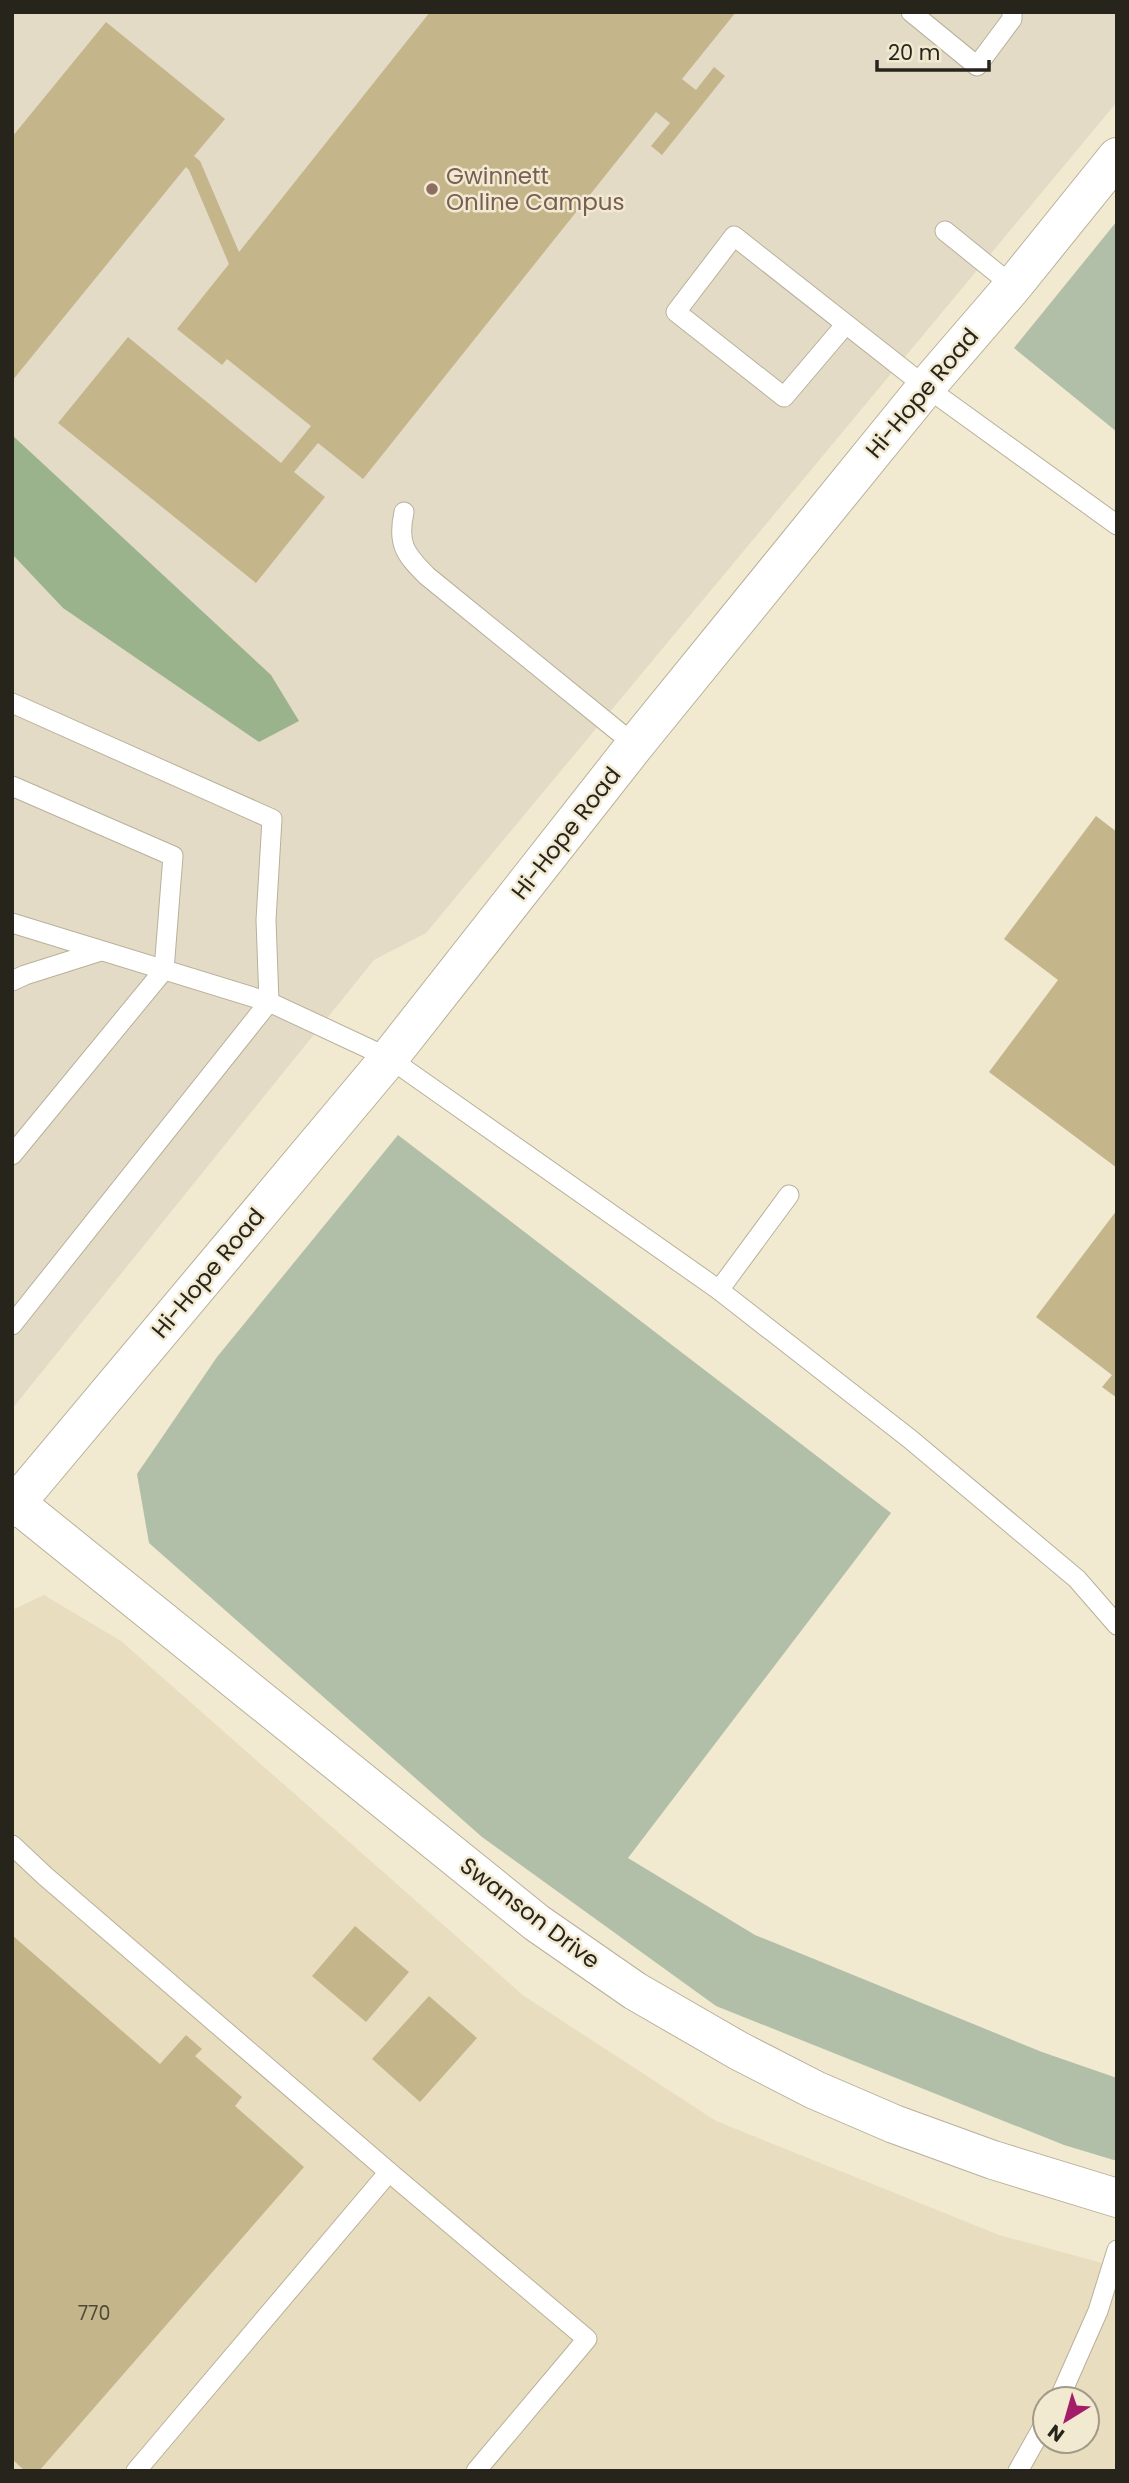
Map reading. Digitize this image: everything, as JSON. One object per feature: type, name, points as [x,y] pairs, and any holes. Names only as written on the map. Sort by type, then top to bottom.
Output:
[{"type":"street","name":"Hi-Hope Road","points":[[14,1505],[389,1058],[635,745],[1117,157]]},
{"type":"street","name":"Swanson Drive","points":[[14,1505],[537,1923],[635,1991],[739,2051],[815,2090],[894,2124],[992,2160],[1117,2198]]},
{"type":"lane","points":[[911,12],[977,66],[1012,19],[1012,12]]},
{"type":"lane","points":[[945,231],[1013,286]]},
{"type":"lane","points":[[846,324],[784,397],[676,312],[734,236],[846,324],[926,387],[1117,526]]},
{"type":"lane","points":[[404,513],[400,531],[404,547],[420,569],[635,745]]},
{"type":"lane","points":[[12,703],[272,819],[267,920],[269,1002],[12,1325]]},
{"type":"lane","points":[[12,786],[173,856],[164,970],[12,1155]]},
{"type":"lane","points":[[12,923],[269,1002],[389,1058],[719,1290],[910,1439],[1077,1578],[1117,1625]]},
{"type":"lane","points":[[12,982],[25,975],[101,951]]},
{"type":"lane","points":[[719,1290],[789,1195]]},
{"type":"lane","points":[[12,1845],[389,2172],[587,2339],[476,2471]]},
{"type":"lane","points":[[136,2471],[389,2172]]},
{"type":"lane","points":[[1065,2385],[1098,2311],[1117,2250]]},
{"type":"lane","points":[[1018,2471],[1031,2448]]},
{"type":"shaded area","points":[[12,12],[1117,12],[1117,102],[426,933],[374,960],[12,1409]]},
{"type":"shaded area","points":[[44,1595],[121,1641],[524,1996],[716,2121],[999,2235],[1117,2267],[1117,2471],[12,2471],[12,1610]]},
{"type":"green space","points":[[1117,221],[1117,432],[1014,348]]},
{"type":"green space","points":[[12,435],[271,675],[299,721],[259,742],[63,608],[12,554]]},
{"type":"green space","points":[[398,1135],[891,1513],[628,1858],[755,1935],[1042,2052],[1117,2078],[1117,2161],[1064,2145],[716,2006],[482,1837],[149,1543],[137,1474],[217,1357]]},
{"type":"building","points":[[430,12],[736,12],[682,79],[696,90],[714,67],[725,76],[662,155],[651,146],[670,123],[656,112],[363,479],[318,443],[294,472],[325,497],[256,583],[58,423],[128,337],[281,463],[311,426],[227,359],[222,365],[177,329],[229,264],[189,170],[186,167],[12,381],[12,137],[106,22],[225,119],[194,156],[200,161],[239,252]]},
{"type":"building","points":[[1096,816],[1117,832],[1117,1168],[989,1072],[1058,980],[1004,939]]},
{"type":"building","points":[[1117,1210],[1117,1398],[1102,1387],[1112,1375],[1036,1317]]},
{"type":"building","points":[[355,1926],[409,1972],[366,2022],[312,1976]]},
{"type":"building","points":[[12,1935],[160,2064],[186,2035],[202,2049],[195,2056],[242,2097],[235,2106],[304,2167],[39,2471],[25,2471],[12,2459]]},
{"type":"building","points":[[429,1996],[477,2038],[420,2102],[372,2059]]},
{"type":"place","name":"Gwinnett Online Campus","points":[[432,189]]}]
